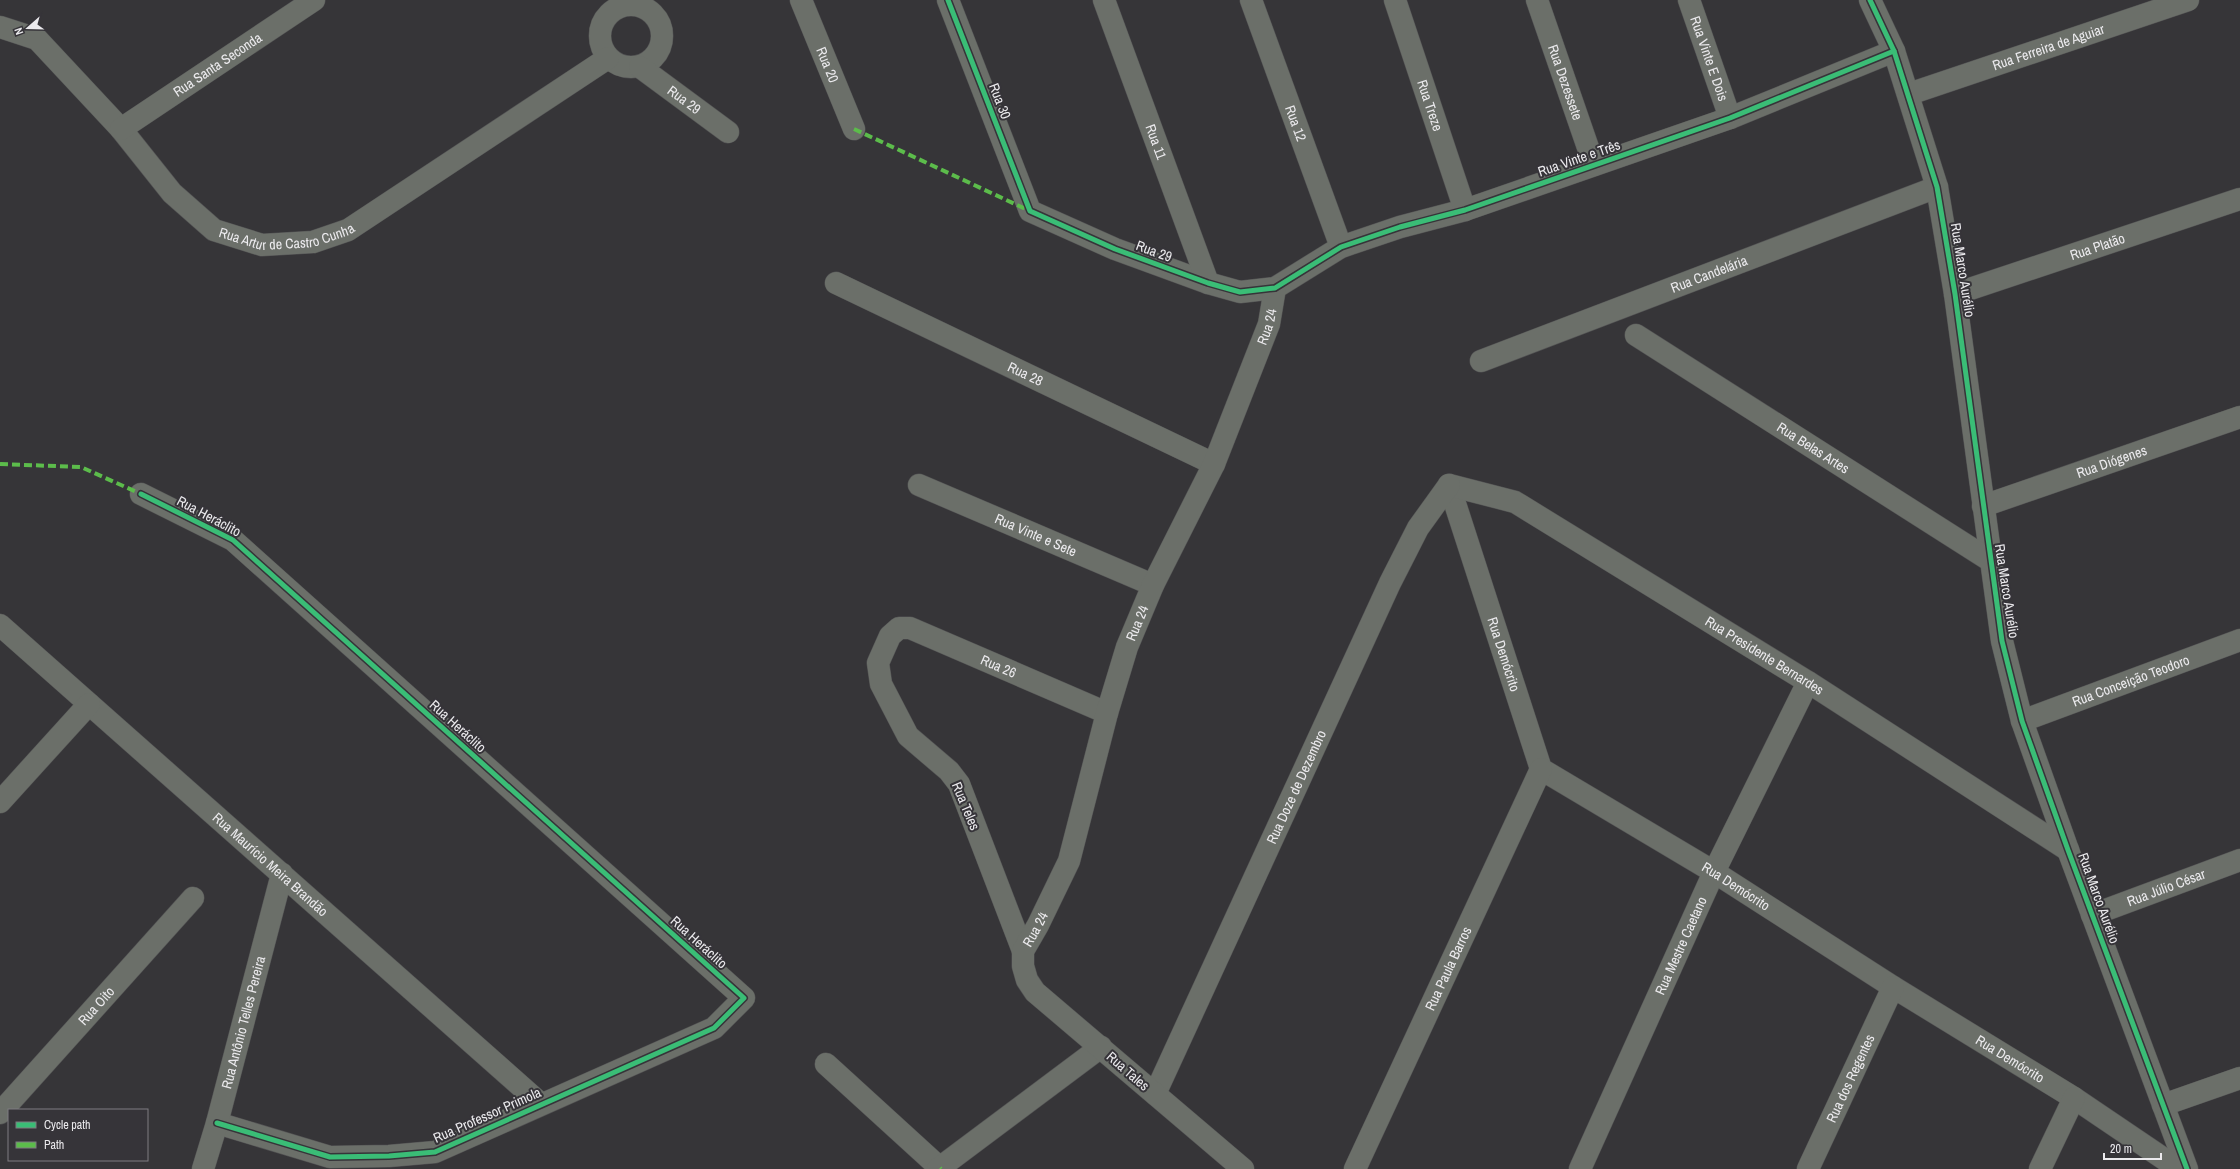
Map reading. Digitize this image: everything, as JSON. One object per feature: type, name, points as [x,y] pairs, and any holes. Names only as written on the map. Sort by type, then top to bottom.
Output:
[{"type":"street","name":"Rua Santa Seconda","points":[[121,128],[314,0]]},
{"type":"street","name":"Rua 20","points":[[801,0],[854,129]]},
{"type":"street","name":"Rua 30","points":[[948,0],[1030,211]]},
{"type":"street","name":"Rua 11","points":[[1104,0],[1208,283]]},
{"type":"street","name":"Rua 12","points":[[1251,0],[1341,247]]},
{"type":"street","name":"Rua Treze","points":[[1395,0],[1465,210]]},
{"type":"street","name":"Rua Dezessete","points":[[1537,0],[1594,165]]},
{"type":"street","name":"Rua Vinte E Dois","points":[[1688,0],[1730,118]]},
{"type":"street","name":"Rua Marco Aurélio","points":[[1870,0],[1894,51],[1909,94],[1937,187],[1955,294],[2002,641],[2022,721],[2068,850],[2187,1169]]},
{"type":"street","name":"Rua Ferreira de Aguiar","points":[[1909,94],[2188,0]]},
{"type":"street","points":[[615,4],[634,5],[650,11],[660,25],[662,42],[654,57],[640,67],[623,67],[608,58],[601,46],[600,31],[606,17],[615,4]]},
{"type":"street","name":"Rua Artur de Castro Cunha","points":[[0,27],[37,39],[121,128],[172,193],[214,230],[262,245],[313,242],[348,230],[608,58]]},
{"type":"street","name":"Rua Vinte e Três","points":[[1275,288],[1341,247],[1400,227],[1465,210],[1730,118],[1894,51]]},
{"type":"street","name":"Rua 29","points":[[640,67],[728,132]]},
{"type":"street","name":"Rua Candelária","points":[[1481,361],[1937,187]]},
{"type":"street","name":"Rua Platão","points":[[1955,294],[2240,199]]},
{"type":"street","name":"Rua 29","points":[[1030,211],[1115,249],[1208,283],[1240,292],[1275,288]]},
{"type":"street","name":"Rua 28","points":[[836,283],[1214,464]]},
{"type":"street","name":"Rua 24","points":[[1023,958],[1069,861],[1107,713],[1127,647],[1153,585],[1214,464],[1269,324],[1275,288]]},
{"type":"street","name":"Rua Belas Artes","points":[[1636,335],[1991,560]]},
{"type":"street","name":"Rua Diógenes","points":[[1983,506],[2240,417]]},
{"type":"street","name":"Rua Vinte e Sete","points":[[919,485],[1153,585]]},
{"type":"street","name":"Rua Presidente Bernardes","points":[[1449,486],[1515,502],[1808,682],[2068,850]]},
{"type":"street","name":"Rua Demócrito","points":[[1449,486],[1542,769],[1714,872],[1893,987],[2074,1098],[2179,1169]]},
{"type":"street","name":"Rua Doze de Dezembro","points":[[1155,1094],[1390,582],[1418,528],[1449,486]]},
{"type":"street","name":"Rua Heráclito","points":[[140,494],[233,540],[744,998]]},
{"type":"street","name":"Rua Maurício Meira Brandão","points":[[0,625],[541,1104]]},
{"type":"street","name":"Rua 26","points":[[890,636],[899,628],[910,628],[1107,713]]},
{"type":"street","name":"Rua Teles","points":[[890,636],[878,662],[881,684],[908,736],[949,771],[959,784],[1023,958]]},
{"type":"street","name":"Rua Conceição Teodoro","points":[[2022,721],[2240,640]]},
{"type":"street","name":"Rua Mestre Caetano","points":[[1580,1169],[1714,872],[1808,682]]},
{"type":"street","points":[[0,802],[89,704]]},
{"type":"street","name":"Rua Paula Barros","points":[[1355,1169],[1542,769]]},
{"type":"street","name":"Rua Júlio César","points":[[2092,915],[2240,860]]},
{"type":"street","name":"Rua Antônio Telles Pereira","points":[[203,1169],[217,1123],[282,874]]},
{"type":"street","name":"Rua Oito","points":[[0,1113],[193,898]]},
{"type":"street","name":"Rua Tales","points":[[1023,958],[1027,980],[1035,992],[1243,1169]]},
{"type":"street","name":"Rua dos Regentes","points":[[1808,1169],[1893,987]]},
{"type":"street","name":"Rua Professor Primola","points":[[217,1123],[330,1157],[389,1156],[435,1152],[714,1028],[744,998]]},
{"type":"street","points":[[826,1064],[939,1169],[1101,1047]]},
{"type":"street","points":[[2163,1105],[2240,1078]]},
{"type":"street","points":[[2040,1169],[2074,1098]]},
{"type":"marked path","points":[[854,129],[1030,211]]},
{"type":"marked path","points":[[0,464],[81,467],[141,494]]},
{"type":"cycle path","points":[[948,0],[1030,211],[1115,249],[1208,283],[1240,292],[1275,288],[1341,247],[1400,227],[1465,210],[1730,118],[1894,51]]},
{"type":"cycle path","points":[[1870,0],[1894,51],[1937,187],[1955,294],[2002,641],[2022,721],[2068,850],[2187,1169]]},
{"type":"cycle path","points":[[141,494],[233,540],[744,998],[714,1028],[435,1152],[389,1156],[330,1157],[217,1123]]}]
